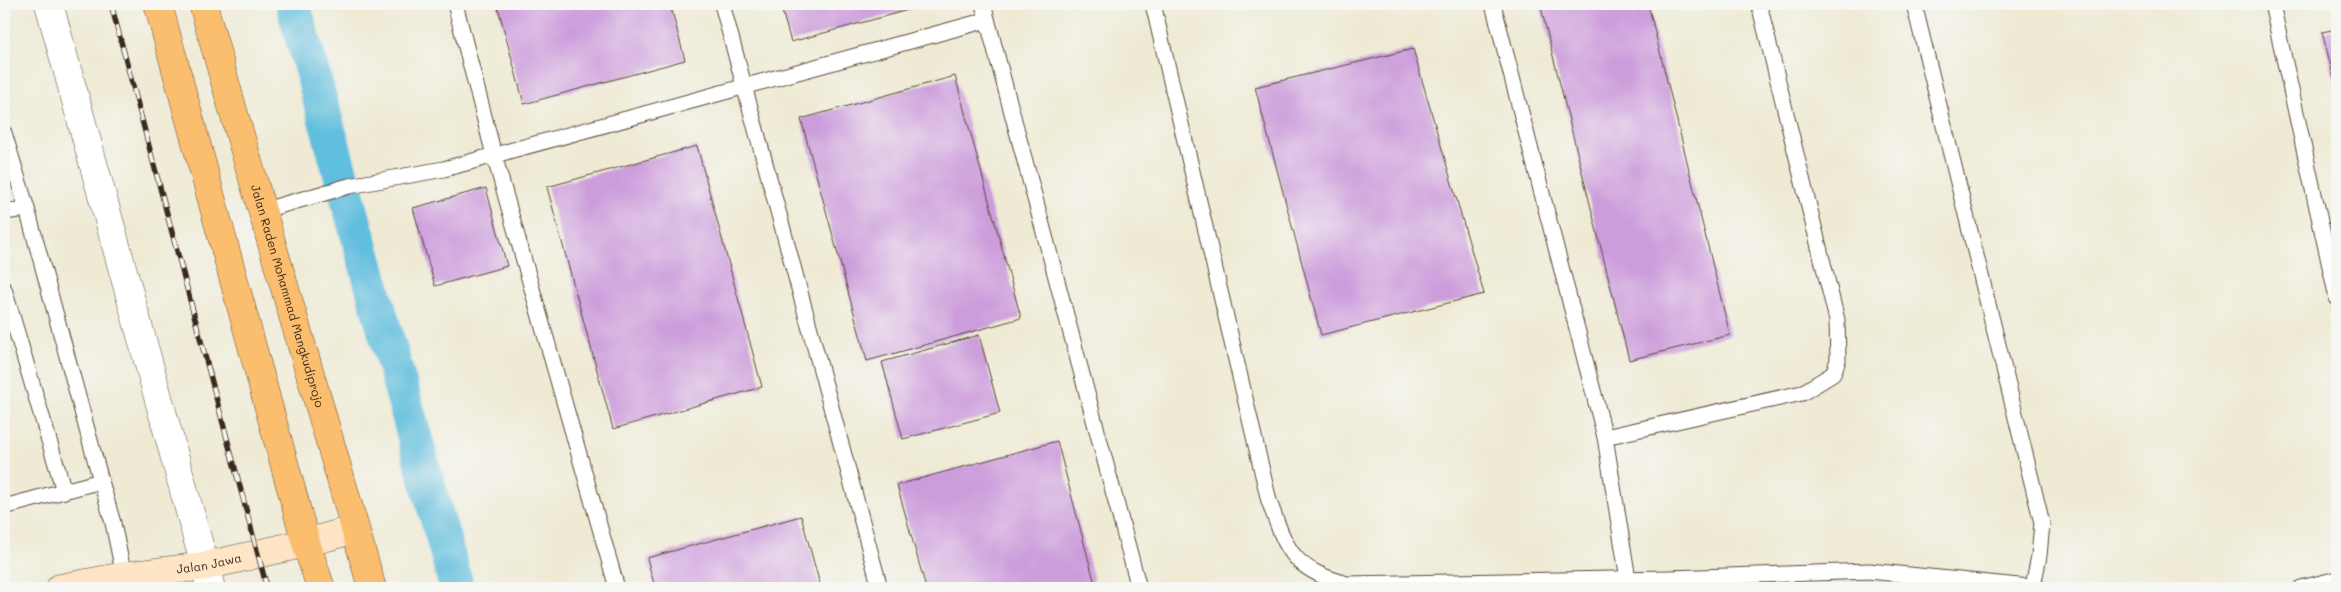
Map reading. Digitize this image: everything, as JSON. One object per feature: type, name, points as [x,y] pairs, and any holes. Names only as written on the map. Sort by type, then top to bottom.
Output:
[{"type":"highway","points":[[158,4],[306,544],[321,588]]},
{"type":"highway","name":"Jalan Raden Mohammad Mangkudiprojo","points":[[203,4],[261,211],[372,588]]},
{"type":"street","points":[[49,4],[208,577]]},
{"type":"street","name":"Jalan Jawa","points":[[60,588],[124,576],[208,577],[355,529]]},
{"type":"lane","points":[[456,4],[494,155],[617,588]]},
{"type":"lane","points":[[722,4],[880,588]]},
{"type":"lane","points":[[983,4],[1140,588]]},
{"type":"lane","points":[[1153,4],[1269,501],[1281,534],[1294,558],[1322,577],[1347,584],[1628,579],[1869,571],[2036,587],[2042,523],[1914,4]]},
{"type":"lane","points":[[1493,4],[1605,437],[1628,579]]},
{"type":"lane","points":[[1605,437],[1802,393],[1833,374],[1838,360],[1837,320],[1759,4]]},
{"type":"lane","points":[[2272,4],[2337,298]]},
{"type":"lane","points":[[261,211],[348,186],[444,169],[987,20]]},
{"type":"lane","points":[[4,133],[27,209],[113,523],[124,576]]},
{"type":"lane","points":[[4,212],[27,209]]},
{"type":"lane","points":[[4,289],[64,491]]},
{"type":"lane","points":[[4,507],[101,481]]},
{"type":"lane","points":[[2301,588],[2337,579]]},
{"type":"building","points":[[497,4],[670,4],[685,60],[524,104]]},
{"type":"building","points":[[780,4],[930,4],[791,42]]},
{"type":"building","points":[[1540,4],[1648,4],[1730,335],[1629,360]]},
{"type":"building","points":[[2337,29],[2337,90],[2322,32]]},
{"type":"building","points":[[1413,49],[1484,294],[1321,335],[1255,87]]},
{"type":"building","points":[[955,76],[1021,318],[867,361],[801,119]]},
{"type":"building","points":[[697,146],[762,387],[613,429],[547,187]]},
{"type":"building","points":[[486,188],[507,266],[435,286],[413,208]]},
{"type":"building","points":[[979,335],[1000,413],[903,439],[882,362]]},
{"type":"building","points":[[1057,441],[1096,588],[926,588],[897,485]]},
{"type":"building","points":[[801,516],[821,588],[655,588],[647,558]]},
{"type":"waterway","points":[[293,4],[457,588]]},
{"type":"railway","points":[[111,4],[267,588]]}]
